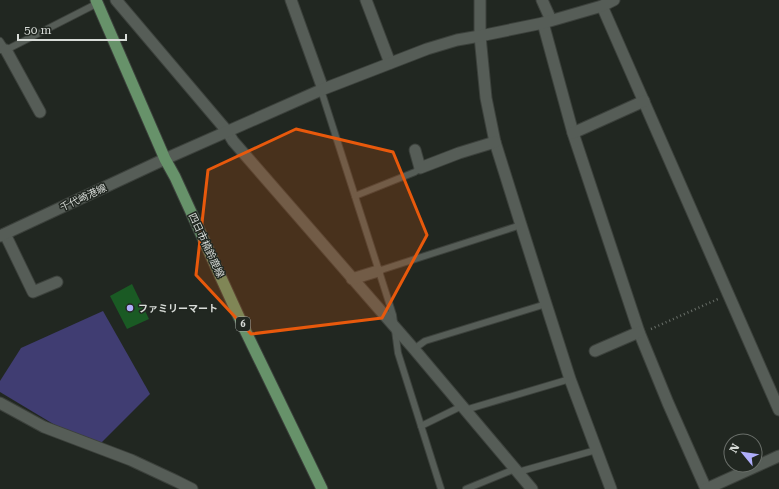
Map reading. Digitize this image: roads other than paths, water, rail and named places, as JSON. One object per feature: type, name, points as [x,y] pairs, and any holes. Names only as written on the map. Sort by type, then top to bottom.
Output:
[{"type":"main road","name":"四日市楠鈴鹿線","points":[[97,2],[165,159],[175,177],[244,328],[322,489]]},
{"type":"street","points":[[116,0],[227,131],[233,141],[352,279],[395,326],[532,489]]},
{"type":"street","points":[[291,0],[322,90]]},
{"type":"street","points":[[366,0],[390,63]]},
{"type":"street","points":[[480,0],[480,36],[486,98],[495,142],[570,379],[611,489]]},
{"type":"street","points":[[542,0],[573,133],[639,333],[706,489],[779,456]]},
{"type":"street","name":"千代崎港線","points":[[2,235],[227,131],[322,90],[390,63],[456,40],[547,21],[602,6],[614,0]]},
{"type":"street","points":[[602,6],[779,410]]},
{"type":"street","points":[[2,47],[40,112]]},
{"type":"street","points":[[573,133],[644,101]]},
{"type":"street","points":[[415,150],[420,168],[459,153],[495,142]]},
{"type":"street","points":[[2,235],[33,292],[56,282]]},
{"type":"street","points":[[352,279],[378,271]]},
{"type":"street","points":[[595,351],[639,333]]},
{"type":"street","points":[[0,403],[44,427],[131,460],[192,489]]},
{"type":"lane","points":[[2,47],[97,2]]},
{"type":"lane","points":[[322,90],[393,315],[398,353],[441,489]]},
{"type":"lane","points":[[355,196],[415,172],[420,168]]},
{"type":"lane","points":[[378,271],[521,225]]},
{"type":"lane","points":[[414,349],[426,340],[546,304]]},
{"type":"lane","points":[[422,426],[463,408],[570,379]]},
{"type":"lane","points":[[466,489],[517,471],[596,450]]},
{"type":"place","name":"ファミリーマート","points":[[130,308]]}]
